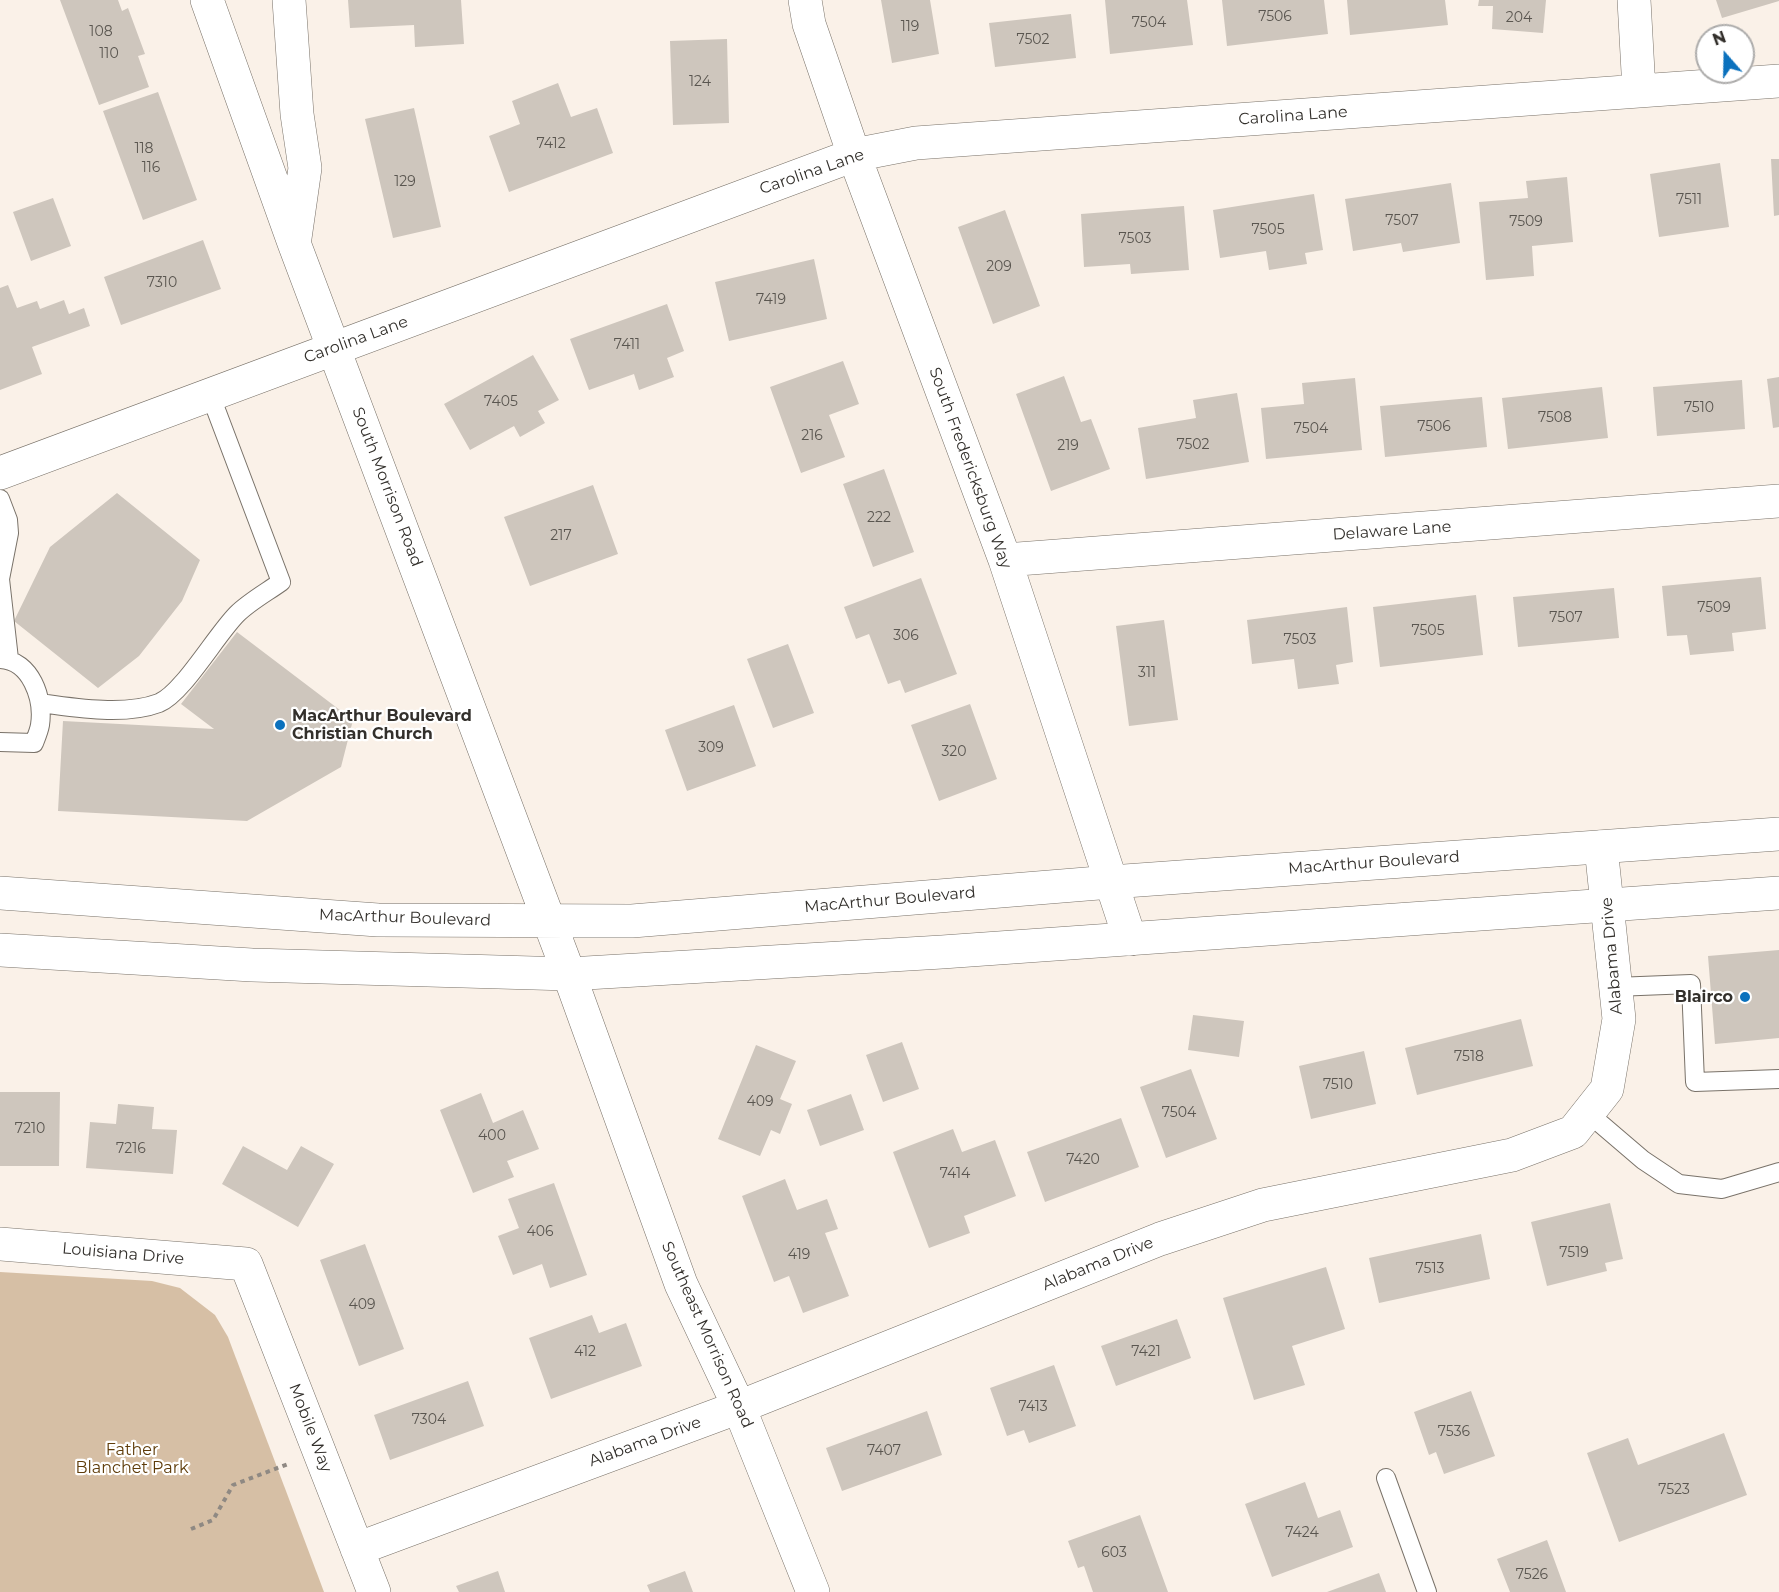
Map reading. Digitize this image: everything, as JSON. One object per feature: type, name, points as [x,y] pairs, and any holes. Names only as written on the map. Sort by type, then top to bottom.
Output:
[{"type":"street","name":"South Morrison Road","points":[[207,0],[294,243],[569,974]]},
{"type":"street","points":[[289,0],[297,114],[305,168],[294,243]]},
{"type":"street","name":"South Fredericksburg Way","points":[[806,0],[809,24],[854,155],[1005,560],[1130,939]]},
{"type":"street","points":[[1634,0],[1639,90]]},
{"type":"street","name":"Carolina Lane","points":[[0,473],[854,155],[916,143],[1779,81]]},
{"type":"street","name":"Delaware Lane","points":[[1005,560],[1779,501]]},
{"type":"street","name":"MacArthur Boulevard","points":[[0,893],[378,920],[632,921],[1111,882],[1779,834]]},
{"type":"street","name":"Alabama Drive","points":[[357,1549],[739,1407],[1160,1239],[1263,1205],[1512,1155],[1573,1132],[1607,1089],[1619,1019],[1601,847]]},
{"type":"street","points":[[0,950],[252,965],[569,974],[930,953],[1779,893]]},
{"type":"street","name":"Southeast Morrison Road","points":[[569,974],[681,1284],[739,1407],[813,1592]]},
{"type":"street","name":"Louisiana Drive","points":[[0,1244],[246,1264]]},
{"type":"street","name":"Mobile Way","points":[[246,1264],[374,1592]]},
{"type":"lane","points":[[40,703],[95,710],[143,707],[160,702],[176,691],[238,613],[282,582],[210,394]]},
{"type":"lane","points":[[0,499],[8,520],[9,533],[0,579],[5,659],[24,670],[34,684],[40,703],[40,726],[34,743],[0,742]]},
{"type":"lane","points":[[1616,987],[1691,984],[1695,1082],[1779,1079]]},
{"type":"lane","points":[[1588,1113],[1643,1160],[1679,1184],[1722,1189],[1779,1172]]},
{"type":"lane","points":[[1386,1478],[1427,1592]]},
{"type":"path","points":[[191,1529],[213,1520],[233,1485],[320,1452]]},
{"type":"green space","name":"Father Blanchet Park","points":[[0,1272],[152,1281],[180,1288],[215,1315],[228,1337],[324,1592],[0,1592]]},
{"type":"building","points":[[60,0],[118,0],[122,11],[128,8],[145,54],[138,56],[149,87],[99,105]]},
{"type":"building","points":[[348,0],[461,0],[464,44],[415,47],[414,25],[350,28]]},
{"type":"building","points":[[881,0],[930,0],[939,54],[892,63]]},
{"type":"building","points":[[1105,0],[1187,0],[1193,45],[1110,54]]},
{"type":"building","points":[[1222,0],[1324,0],[1328,34],[1227,46]]},
{"type":"building","points":[[1347,0],[1445,0],[1448,25],[1350,35]]},
{"type":"building","points":[[1479,0],[1546,0],[1543,33],[1492,29],[1493,6],[1478,6]]},
{"type":"building","points":[[1716,0],[1779,0],[1779,1],[1722,18]]},
{"type":"building","points":[[1071,14],[1076,58],[995,67],[989,23]]},
{"type":"building","points":[[727,39],[729,123],[673,125],[670,41]]},
{"type":"building","points":[[558,83],[571,117],[597,108],[613,153],[509,192],[489,136],[520,124],[512,101]]},
{"type":"building","points":[[158,92],[197,200],[143,220],[103,111]]},
{"type":"building","points":[[414,108],[441,227],[393,238],[365,119]]},
{"type":"building","points":[[1771,159],[1779,159],[1779,215],[1774,216]]},
{"type":"building","points":[[1720,163],[1729,227],[1659,237],[1650,174]]},
{"type":"building","points":[[1567,177],[1573,242],[1532,246],[1534,276],[1486,280],[1479,202],[1528,198],[1526,181]]},
{"type":"building","points":[[1451,183],[1460,243],[1403,252],[1401,243],[1353,251],[1345,199]]},
{"type":"building","points":[[1314,194],[1323,250],[1305,253],[1307,264],[1269,270],[1266,251],[1220,258],[1213,210]]},
{"type":"building","points":[[53,198],[71,246],[31,261],[13,212]]},
{"type":"building","points":[[1184,206],[1189,270],[1131,274],[1130,264],[1084,267],[1081,214]]},
{"type":"building","points":[[1005,210],[1040,306],[993,324],[958,227]]},
{"type":"building","points":[[203,240],[221,289],[121,325],[104,277]]},
{"type":"building","points":[[814,259],[827,319],[729,341],[715,282]]},
{"type":"building","points":[[8,285],[17,308],[37,301],[40,309],[64,300],[69,314],[84,308],[90,326],[32,347],[42,374],[0,390],[0,288]]},
{"type":"building","points":[[667,304],[684,351],[667,358],[674,377],[639,390],[634,374],[589,390],[570,339]]},
{"type":"building","points":[[533,355],[559,400],[538,411],[545,423],[520,437],[514,426],[470,450],[444,404]]},
{"type":"building","points":[[843,361],[859,404],[829,415],[845,457],[801,473],[770,387]]},
{"type":"building","points":[[1064,376],[1081,422],[1091,419],[1110,469],[1051,491],[1016,394]]},
{"type":"building","points":[[1779,377],[1779,427],[1773,428],[1767,379]]},
{"type":"building","points":[[1355,378],[1362,450],[1266,459],[1261,408],[1304,404],[1302,383]]},
{"type":"building","points":[[1742,380],[1745,429],[1657,436],[1653,387]]},
{"type":"building","points":[[1602,387],[1608,438],[1508,449],[1502,398]]},
{"type":"building","points":[[1237,393],[1249,462],[1146,479],[1138,428],[1196,418],[1193,400]]},
{"type":"building","points":[[1482,397],[1487,447],[1385,457],[1380,406]]},
{"type":"building","points":[[884,469],[914,552],[873,567],[843,484]]},
{"type":"building","points":[[593,485],[618,554],[530,586],[504,517]]},
{"type":"building","points":[[117,493],[200,560],[182,601],[139,656],[98,688],[14,621],[50,547]]},
{"type":"building","points":[[1761,577],[1766,629],[1732,633],[1734,651],[1690,655],[1687,635],[1667,636],[1662,586]]},
{"type":"building","points":[[921,578],[957,674],[905,693],[900,680],[888,684],[869,634],[856,639],[844,607]]},
{"type":"building","points":[[1614,588],[1619,638],[1518,647],[1513,597]]},
{"type":"building","points":[[1476,595],[1483,655],[1380,667],[1373,607]]},
{"type":"building","points":[[1347,607],[1353,662],[1336,665],[1339,684],[1298,689],[1294,659],[1252,664],[1247,620]]},
{"type":"building","points":[[1164,620],[1178,720],[1129,726],[1116,626]]},
{"type":"building","name":"MacArthur Boulevard Christian Church","points":[[237,632],[353,720],[341,767],[247,821],[58,811],[63,721],[214,729],[181,704]]},
{"type":"building","points":[[788,644],[814,713],[773,728],[747,659]]},
{"type":"building","points":[[970,704],[997,779],[939,801],[911,725]]},
{"type":"building","points":[[734,705],[756,766],[687,791],[665,730]]},
{"type":"building","name":"Blairco","points":[[1779,950],[1779,1038],[1715,1044],[1708,956]]},
{"type":"building","points":[[1193,1015],[1244,1021],[1239,1057],[1188,1050]]},
{"type":"building","points":[[1521,1019],[1533,1066],[1417,1095],[1405,1048]]},
{"type":"building","points":[[902,1042],[919,1089],[883,1102],[866,1055]]},
{"type":"building","points":[[756,1045],[796,1061],[780,1099],[792,1104],[780,1134],[771,1130],[760,1156],[718,1139]]},
{"type":"building","points":[[1364,1051],[1376,1104],[1311,1119],[1299,1066]]},
{"type":"building","points":[[1191,1069],[1217,1139],[1166,1158],[1140,1087]]},
{"type":"building","points":[[0,1092],[60,1092],[59,1166],[0,1166]]},
{"type":"building","points":[[481,1093],[493,1123],[523,1110],[539,1149],[507,1161],[514,1177],[473,1193],[440,1110]]},
{"type":"building","points":[[851,1094],[864,1130],[820,1146],[807,1110]]},
{"type":"building","points":[[118,1104],[154,1107],[152,1129],[177,1130],[173,1174],[86,1168],[90,1122],[116,1124]]},
{"type":"building","points":[[1121,1118],[1139,1167],[1045,1202],[1027,1152]]},
{"type":"building","points":[[953,1129],[962,1152],[995,1140],[1016,1196],[964,1216],[970,1233],[929,1248],[893,1152]]},
{"type":"building","points":[[243,1146],[287,1170],[301,1146],[334,1164],[298,1227],[222,1184]]},
{"type":"building","points":[[785,1179],[797,1210],[827,1199],[838,1229],[825,1233],[849,1296],[803,1313],[789,1276],[774,1282],[742,1196]]},
{"type":"building","points":[[554,1183],[587,1275],[550,1288],[542,1264],[513,1275],[498,1236],[519,1228],[508,1199]]},
{"type":"building","points":[[1610,1203],[1623,1259],[1605,1263],[1607,1271],[1547,1286],[1531,1222]]},
{"type":"building","points":[[1481,1234],[1490,1279],[1379,1303],[1369,1258]]},
{"type":"building","points":[[365,1244],[404,1349],[359,1366],[320,1260]]},
{"type":"building","points":[[1326,1267],[1345,1329],[1292,1346],[1305,1385],[1254,1400],[1223,1298]]},
{"type":"building","points":[[592,1315],[599,1333],[626,1323],[642,1366],[551,1399],[529,1338]]},
{"type":"building","points":[[1177,1319],[1191,1358],[1116,1386],[1101,1346]]},
{"type":"building","points":[[1054,1365],[1076,1426],[1029,1443],[1024,1430],[1007,1436],[990,1388]]},
{"type":"building","points":[[468,1381],[484,1426],[390,1460],[374,1415]]},
{"type":"building","points":[[1471,1391],[1495,1456],[1444,1474],[1436,1452],[1429,1455],[1414,1412]]},
{"type":"building","points":[[927,1411],[942,1455],[842,1491],[826,1448]]},
{"type":"building","points":[[1724,1433],[1747,1495],[1619,1542],[1587,1453],[1628,1438],[1638,1465]]},
{"type":"building","points":[[1305,1482],[1318,1518],[1340,1510],[1353,1547],[1272,1577],[1245,1504]]},
{"type":"building","points":[[1140,1515],[1168,1592],[1093,1592],[1084,1566],[1078,1568],[1068,1541]]},
{"type":"building","points":[[1547,1540],[1566,1592],[1510,1592],[1497,1559]]},
{"type":"building","points":[[498,1571],[505,1592],[459,1592],[456,1586]]},
{"type":"building","points":[[685,1571],[693,1592],[650,1592],[647,1585]]},
{"type":"building","points":[[1379,1573],[1386,1592],[1327,1592]]},
{"type":"place","name":"MacArthur Boulevard Christian Church","points":[[280,725]]},
{"type":"place","name":"Blairco","points":[[1745,997]]}]
